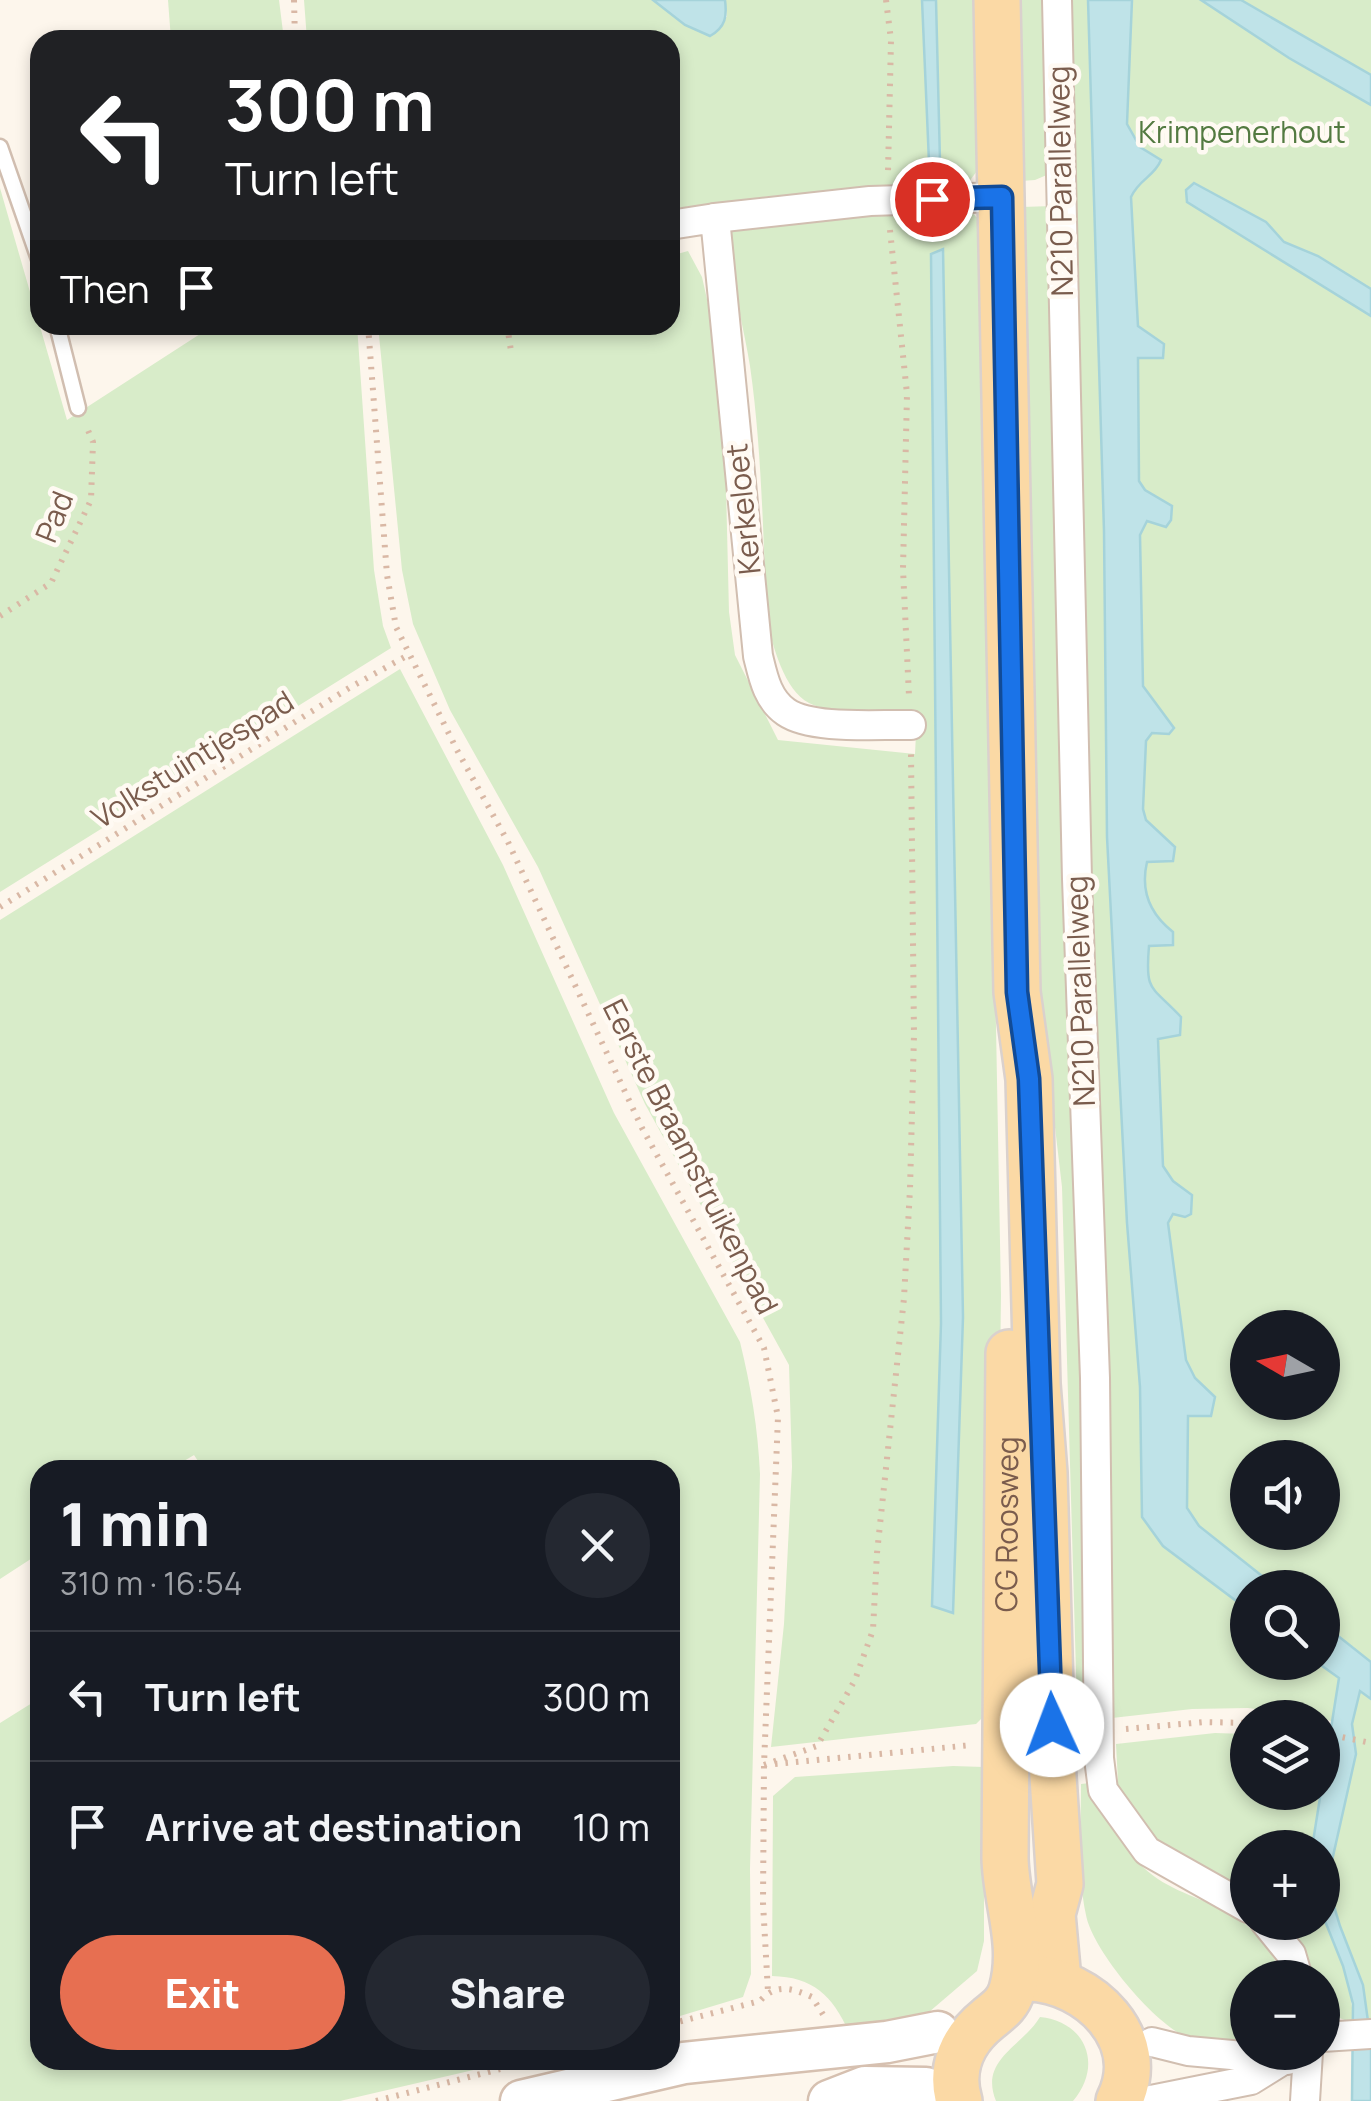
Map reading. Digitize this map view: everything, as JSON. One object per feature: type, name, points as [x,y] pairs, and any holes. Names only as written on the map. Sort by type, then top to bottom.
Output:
[{"type":"main road","name":"CG Roosweg","points":[[997,0],[1017,992],[1029,1079],[1060,1884],[1075,1914],[1086,1956],[1038,1978],[991,1969],[994,1916],[1005,1881],[1007,1074],[1017,992]]},
{"type":"main road","points":[[942,2095],[960,2052],[979,2026],[1038,1978]]},
{"type":"main road","points":[[942,2095],[927,2064],[938,2032],[964,2000],[1038,1978],[1124,1993],[1141,2017],[1136,2039],[1126,2052],[1128,2072],[1118,2101]]},
{"type":"main road","points":[[680,2064],[887,2042],[938,2032]]},
{"type":"main road","points":[[1136,2039],[1155,2081],[1150,2100]]},
{"type":"main road","points":[[518,2083],[632,2070]]},
{"type":"main road","points":[[829,2101],[839,2101],[864,2087],[942,2095]]},
{"type":"street","name":"N210 Parallelweg","points":[[1057,0],[1076,879],[1096,1418],[1099,1758],[1102,1790],[1148,1851],[1230,1898]]},
{"type":"street","points":[[680,223],[887,200],[1002,197]]},
{"type":"street","name":"Kerkeloet","points":[[714,218],[758,656],[766,688],[785,712],[815,722],[911,726]]},
{"type":"street","points":[[1340,2041],[1371,2034]]},
{"type":"street","points":[[1136,2039],[1188,2051],[1230,2050]]},
{"type":"street","points":[[1150,2100],[1205,2092],[1251,2080],[1269,2070]]},
{"type":"street","points":[[1305,2101],[1307,2070]]},
{"type":"lane","points":[[0,147],[30,233]]},
{"type":"lane","points":[[59,335],[78,408]]},
{"type":"path","points":[[294,0],[295,30]]},
{"type":"path","points":[[764,1765],[817,1746],[855,1680],[873,1630],[877,1552],[904,1298],[914,1034],[911,726],[903,569],[907,394],[887,200],[891,40],[886,0]]},
{"type":"path","name":"Eerste Braamstruikenpad","points":[[369,335],[386,575],[396,627],[508,842],[642,1128],[764,1348],[778,1417],[764,1765],[763,1903],[768,1992],[760,2001],[680,2021]]},
{"type":"path","points":[[508,335],[511,350]]},
{"type":"path","name":"Pad","points":[[0,616],[51,582],[91,500],[93,442],[78,408]]},
{"type":"path","name":"Volkstuintjespad","points":[[0,907],[349,688],[410,654]]},
{"type":"path","points":[[1115,1730],[1230,1722]]},
{"type":"path","points":[[1340,1736],[1371,1742]]},
{"type":"path","points":[[764,1765],[977,1745]]},
{"type":"path","points":[[376,2101],[518,2083]]},
{"type":"green space","points":[[168,0],[279,0],[283,30],[170,30]]},
{"type":"green space","points":[[304,0],[653,0],[685,25],[727,17],[725,0],[922,0],[929,161],[939,162],[936,0],[976,0],[980,167],[965,187],[772,196],[680,208],[680,30],[306,30]]},
{"type":"green space","points":[[1017,0],[1044,0],[1049,174],[1021,181]]},
{"type":"green space","points":[[1070,0],[1088,0],[1104,531],[1107,837],[1127,1223],[1140,1387],[1142,1517],[1163,1546],[1230,1596],[1230,1680],[1339,1680],[1336,1700],[1230,1700],[1230,1708],[1112,1718],[1076,384]]},
{"type":"green space","name":"Krimpenerhout","points":[[1108,0],[1371,0],[1371,2101],[1355,1984],[1340,1939],[1340,1830],[1332,1830],[1335,1810],[1340,1810],[1340,1778],[1357,1668],[1340,1654],[1340,1570],[1237,1570],[1169,1516]]},
{"type":"green space","points":[[0,188],[30,292],[30,335],[42,335],[67,420],[199,335],[358,335],[374,570],[383,626],[391,648],[0,892]]},
{"type":"green space","points":[[966,206],[981,222],[1001,1295],[1000,1372],[986,1505],[982,1718],[976,1724],[771,1747],[784,1624],[792,1467],[789,1365],[645,1104],[538,867],[450,710],[413,624],[402,570],[379,335],[680,335],[680,253],[688,251],[702,277],[715,335],[725,446],[729,612],[735,655],[778,740],[915,754],[917,714],[819,707],[800,697],[781,666],[767,621],[757,429],[734,281],[732,229],[852,212]],"holes":[[[943,250],[963,1317],[952,1613],[932,1606],[941,1323],[931,255]]]},
{"type":"green space","points":[[1052,206],[1093,1510],[1084,1704],[1077,1706],[1062,1187],[1039,990],[1022,207]]},
{"type":"green space","points":[[400,669],[503,865],[614,1113],[740,1342],[756,1424],[760,1474],[751,1974],[743,1997],[680,2016],[680,1460],[197,1460],[194,1455],[186,1460],[30,1460],[30,1560],[0,1579],[0,920]]},
{"type":"green space","points":[[30,1704],[30,2070],[474,2070],[340,2101],[0,2101],[0,1723]]},
{"type":"green space","points":[[1230,1733],[1230,1810],[1318,1810],[1315,1830],[1230,1830],[1230,1887],[1153,1847],[1119,1802],[1116,1744]]},
{"type":"green space","points":[[984,1767],[984,1941],[977,1971],[922,2018],[849,2032],[820,1990],[799,1980],[772,1976],[773,1796],[795,1777]]},
{"type":"green space","points":[[1090,1783],[1118,1835],[1148,1872],[1230,1913],[1230,1940],[1261,1940],[1273,1957],[1274,1960],[1230,1960],[1230,2044],[1202,2041],[1173,2029],[1142,2002],[1100,1947],[1086,1915],[1081,1883],[1081,1784]]},
{"type":"green space","points":[[1294,1940],[1333,1940],[1339,1955],[1347,1981],[1353,2023],[1340,2018],[1340,1960],[1304,1960]]},
{"type":"green space","points":[[1040,2017],[1069,2027],[1079,2037],[1088,2060],[1082,2088],[1073,2101],[996,2101],[992,2087],[998,2064]]},
{"type":"water","points":[[653,0],[725,0],[724,21],[710,36],[685,25]]},
{"type":"water","points":[[922,0],[936,0],[940,162],[929,162]]},
{"type":"water","points":[[1088,0],[1132,0],[1127,124],[1140,147],[1161,160],[1131,197],[1138,326],[1164,344],[1163,358],[1138,358],[1139,481],[1145,490],[1172,506],[1166,527],[1147,521],[1140,535],[1143,686],[1174,728],[1169,734],[1152,733],[1146,741],[1146,820],[1175,847],[1173,861],[1147,862],[1145,883],[1149,902],[1173,932],[1173,945],[1149,946],[1148,972],[1152,987],[1181,1017],[1180,1035],[1158,1039],[1163,1166],[1173,1181],[1192,1195],[1191,1214],[1173,1214],[1168,1223],[1186,1360],[1195,1378],[1215,1397],[1211,1416],[1188,1416],[1187,1508],[1199,1526],[1255,1570],[1230,1570],[1230,1596],[1163,1546],[1142,1517],[1140,1387],[1127,1223],[1107,837],[1104,531]]},
{"type":"water","points":[[1201,0],[1241,0],[1371,75],[1371,105],[1289,58]]},
{"type":"water","points":[[1194,183],[1266,222],[1284,242],[1318,256],[1371,289],[1371,316],[1187,202],[1186,190]]},
{"type":"water","points":[[943,249],[963,1317],[953,1613],[932,1606],[941,1323],[931,254]]},
{"type":"water","points":[[1340,1637],[1371,1662],[1371,1699],[1360,1691],[1352,1724],[1356,1754],[1339,1830],[1315,1830],[1318,1810],[1340,1810],[1340,1700],[1336,1700],[1340,1680]]},
{"type":"water","points":[[1340,1926],[1363,1985],[1371,2043],[1371,2101],[1352,2101],[1353,2004],[1333,1940],[1340,1940]]},
{"type":"route","points":[[932,199],[1002,197],[1017,992],[1029,1079],[1052,1725]]}]
